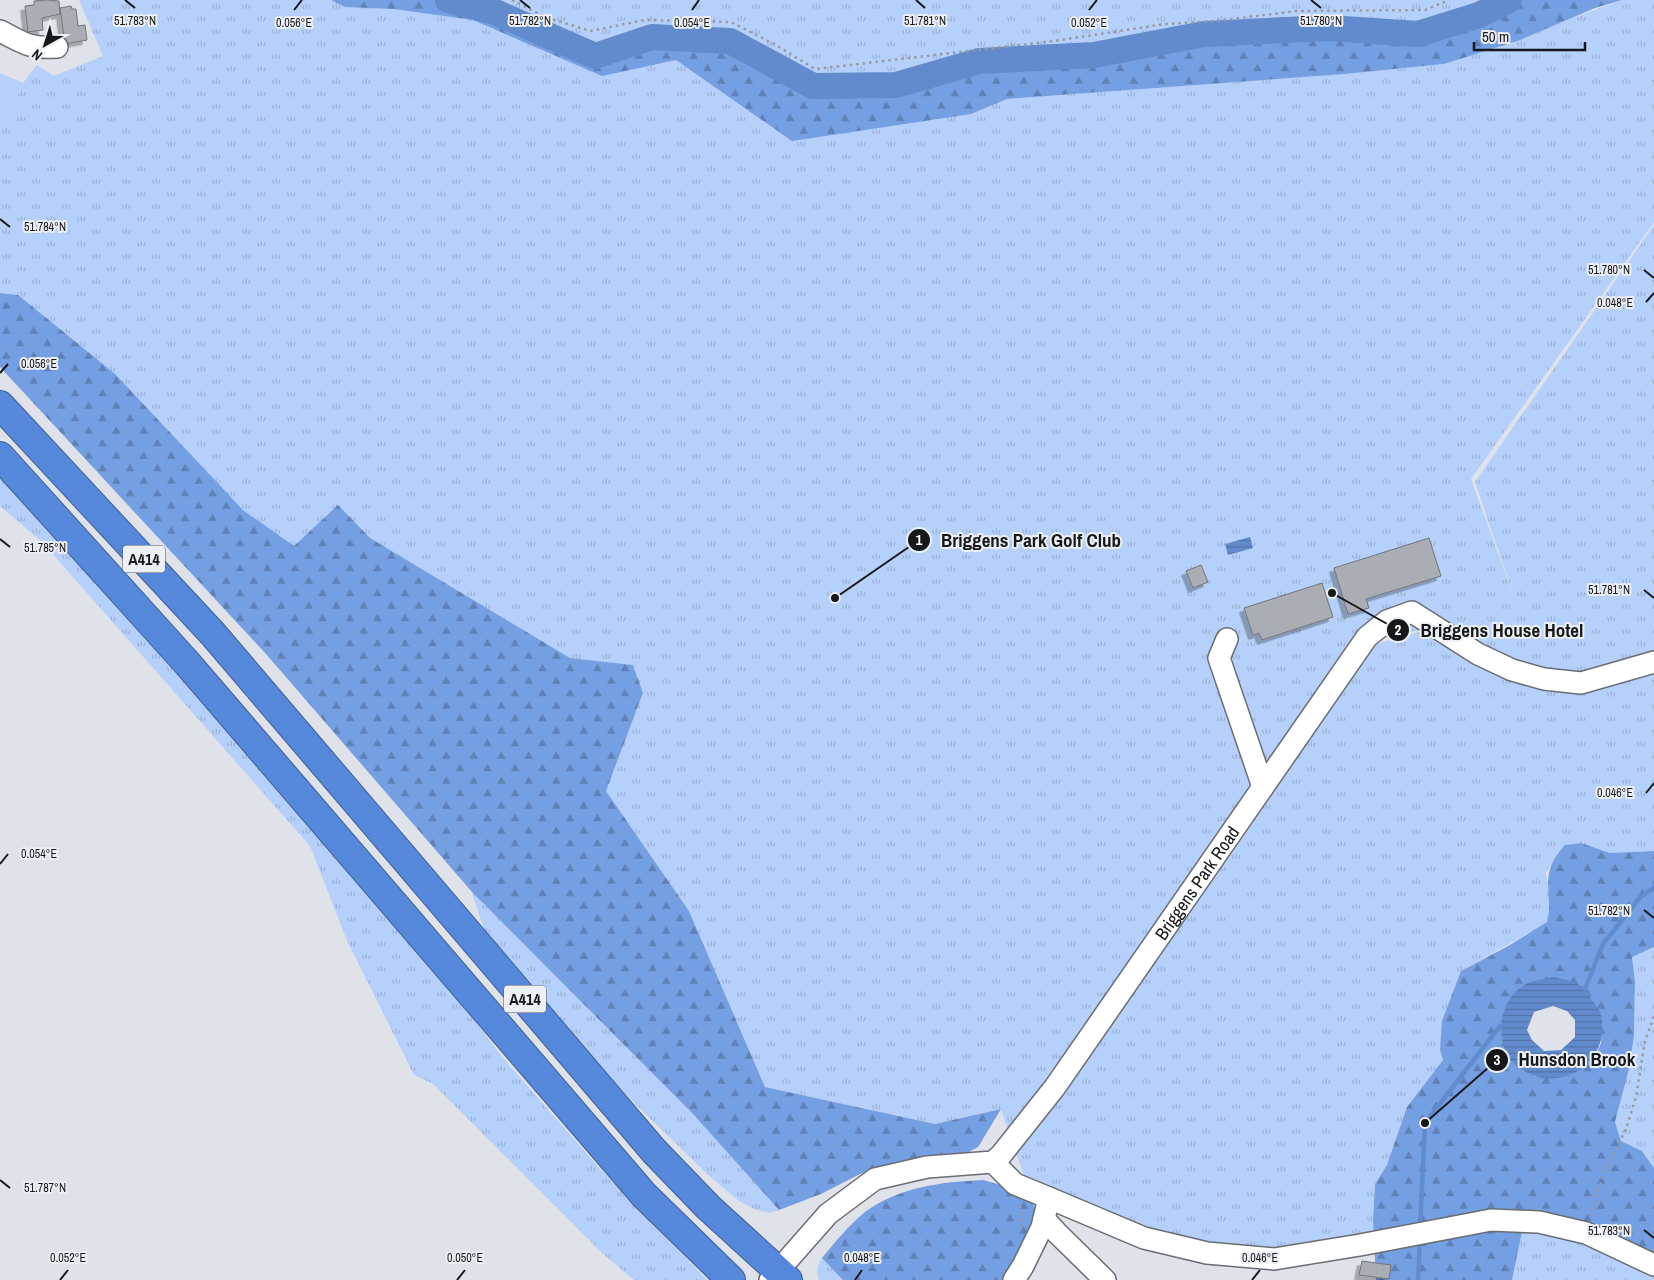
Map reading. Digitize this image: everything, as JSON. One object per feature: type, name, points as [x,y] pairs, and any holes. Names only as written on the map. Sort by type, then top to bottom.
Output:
[{"type":"highway","name":"A414","points":[[0,405],[213,634],[654,1150],[778,1277]]},
{"type":"highway","name":"A414","points":[[0,456],[186,662],[644,1195],[731,1280]]},
{"type":"street","points":[[0,32],[28,46],[57,48]]},
{"type":"street","name":"Briggens Park Road","points":[[993,1162],[1029,1122],[1055,1087],[1367,637],[1387,621],[1412,612],[1478,654],[1512,670],[1544,679],[1581,683],[1654,662]]},
{"type":"street","points":[[1227,639],[1218,658],[1263,787]]},
{"type":"street","points":[[778,1277],[828,1214],[875,1179],[927,1167],[993,1162],[1015,1184],[1144,1238],[1207,1252],[1274,1259],[1491,1220],[1539,1222],[1586,1233],[1654,1264]]},
{"type":"street","points":[[1014,1280],[1042,1227],[1049,1198]]},
{"type":"street","points":[[1044,1218],[1057,1234],[1105,1280]]},
{"type":"path","points":[[512,0],[545,17],[590,31],[645,20],[731,22],[776,45],[815,69],[930,54],[1054,41],[1165,24],[1216,21],[1297,11],[1425,10],[1449,0]]},
{"type":"path","points":[[1586,1233],[1603,1175],[1626,1129],[1634,1105],[1645,1040],[1654,1016]]},
{"type":"path","points":[[1015,1184],[1022,1214],[1020,1234]]},
{"type":"green space","points":[[79,0],[1532,0],[1418,44],[969,78],[971,114],[1007,99],[1345,74],[1444,64],[1622,0],[1654,0],[1654,222],[1471,479],[1516,603],[1475,482],[1654,225],[1654,851],[1610,853],[1581,843],[1565,845],[1546,872],[1551,909],[1548,922],[1461,971],[1440,1050],[1443,1060],[1407,1107],[1387,1165],[1375,1184],[1374,1239],[1273,1253],[1208,1247],[1121,1219],[1024,1176],[1001,1109],[935,1124],[765,1087],[689,911],[606,791],[643,693],[633,665],[570,658],[366,536],[294,546],[243,510],[18,295],[0,293],[0,132],[23,83],[37,65],[54,76],[103,56]],"holes":[[[1423,631],[1366,647],[1367,637]]]},
{"type":"green space","points":[[331,0],[482,0],[593,47],[652,32],[728,35],[813,83],[893,81],[983,55],[1091,51],[1201,29],[1327,23],[1403,30],[1446,19],[1491,0],[1622,0],[1595,8],[1520,40],[1444,64],[1345,74],[1007,99],[971,114],[792,141],[676,60],[602,76],[473,20],[394,9],[345,7]]},
{"type":"green space","points":[[0,73],[23,83],[0,132]]},
{"type":"green space","points":[[0,293],[18,295],[115,374],[243,510],[294,546],[338,505],[370,538],[570,658],[633,665],[643,693],[606,791],[689,911],[765,1087],[935,1124],[1001,1109],[978,1147],[965,1154],[901,1161],[860,1174],[821,1194],[779,1210],[693,1114],[472,892],[266,654],[0,367]]},
{"type":"green space","points":[[0,469],[78,554],[419,951],[508,1064],[602,1171],[707,1280],[634,1280],[603,1254],[433,1084],[414,1075],[348,943],[310,846],[42,542],[0,506]]},
{"type":"green space","points":[[1581,843],[1610,853],[1654,851],[1654,947],[1632,957],[1635,981],[1634,1036],[1629,1069],[1615,1122],[1621,1141],[1642,1151],[1654,1168],[1654,1254],[1524,1222],[1512,1280],[1376,1280],[1373,1220],[1375,1184],[1387,1165],[1407,1107],[1443,1060],[1440,1050],[1442,1021],[1461,971],[1510,945],[1547,922],[1549,873],[1557,854],[1565,845]],"holes":[[[1528,983],[1602,1025],[1601,1043],[1597,1053],[1536,1077],[1524,1071],[1511,1059]]]},
{"type":"green space","points":[[472,892],[693,1114],[779,1210],[770,1213],[756,1210],[739,1201],[707,1174],[622,1091],[563,1026],[485,933]]},
{"type":"green space","points":[[1654,947],[1654,1168],[1642,1151],[1621,1141],[1615,1122],[1629,1069],[1634,1036],[1635,981],[1632,957]]},
{"type":"green space","points":[[983,1180],[1004,1186],[1033,1203],[1043,1231],[1004,1280],[843,1280],[822,1258],[859,1217],[892,1197],[906,1191],[936,1184]]},
{"type":"green space","points":[[1524,1221],[1654,1254],[1654,1280],[1512,1280]]},
{"type":"green space","points":[[822,1258],[843,1280],[819,1280],[818,1268]]},
{"type":"shaded area","points":[[1250,537],[1253,548],[1228,555],[1225,544]]},
{"type":"shaded area","points":[[1554,977],[1578,984],[1587,991],[1601,1015],[1602,1034],[1595,1054],[1581,1069],[1563,1077],[1542,1078],[1525,1072],[1510,1059],[1502,1039],[1502,1017],[1511,997],[1519,989],[1528,983]],"holes":[[[1553,1006],[1567,1011],[1575,1020],[1575,1037],[1561,1050],[1544,1051],[1532,1040],[1527,1030],[1534,1012]]]},
{"type":"building","points":[[34,1],[59,1],[60,14],[42,18],[43,30],[28,32],[25,6],[34,5]]},
{"type":"building","points":[[71,6],[72,9],[76,9],[78,26],[85,25],[87,40],[65,44],[60,8]]},
{"type":"building","points":[[1429,538],[1441,576],[1366,599],[1369,608],[1348,614],[1334,568]]},
{"type":"building","points":[[1201,565],[1208,582],[1193,588],[1186,571]]},
{"type":"building","points":[[1322,583],[1333,617],[1262,640],[1259,633],[1253,635],[1244,608]]},
{"type":"building","points":[[1362,1261],[1391,1265],[1389,1279],[1359,1275]]},
{"type":"waterway","points":[[448,0],[495,12],[595,56],[652,37],[730,41],[813,86],[896,85],[979,61],[1094,55],[1204,34],[1329,28],[1418,34],[1479,15],[1509,0]]},
{"type":"waterway","points":[[1585,989],[1603,944],[1641,896],[1654,888]]},
{"type":"waterway","points":[[1420,1229],[1425,1123],[1500,1026]]},
{"type":"waterway","points":[[1418,1280],[1420,1239]]},
{"type":"place","name":"Briggens House Hotel","points":[[1332,593]]},
{"type":"place","name":"Briggens Park Golf Club","points":[[835,598]]},
{"type":"place","name":"Hunsdon Brook","points":[[1425,1123]]}]
